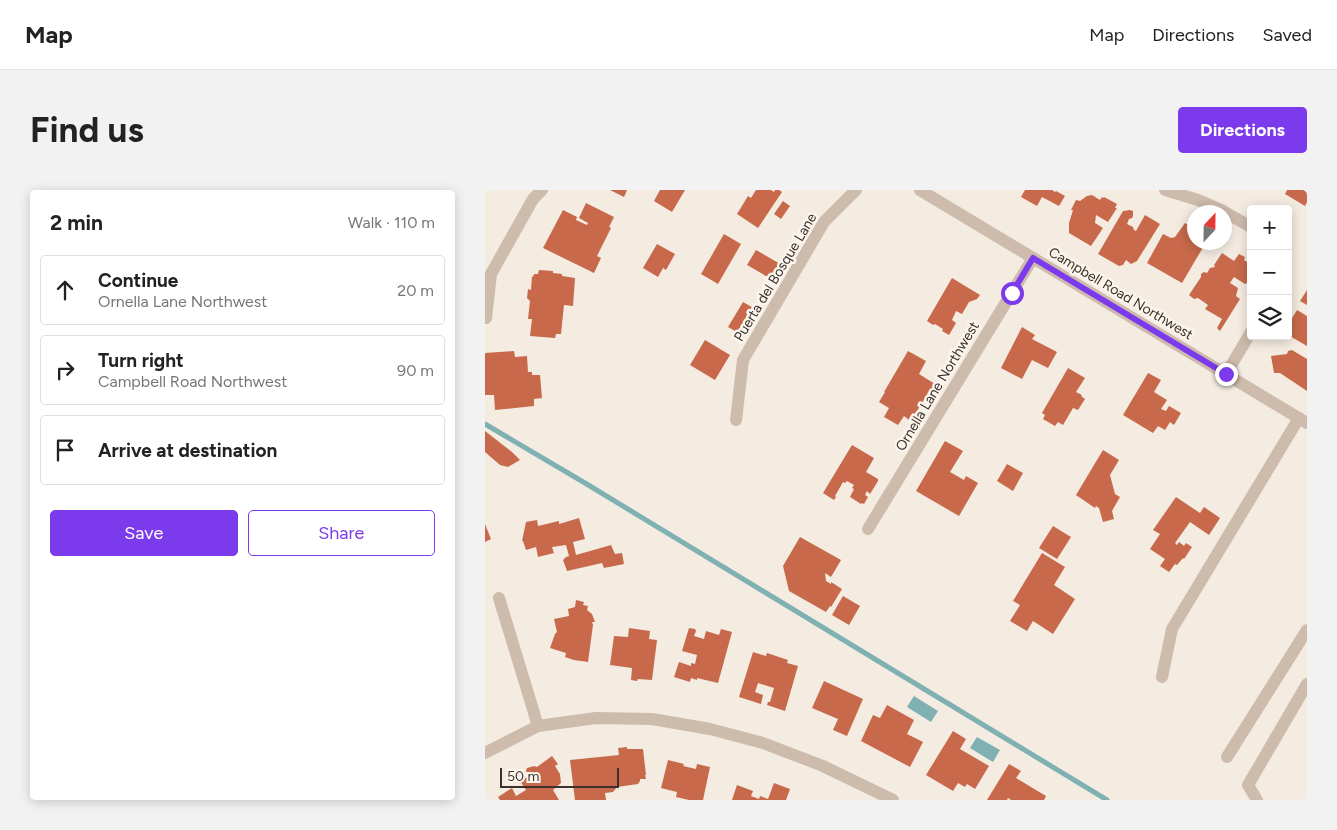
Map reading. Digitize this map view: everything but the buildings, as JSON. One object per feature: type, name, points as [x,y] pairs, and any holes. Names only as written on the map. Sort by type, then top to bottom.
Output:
[{"type":"street","points":[[486,318],[491,274],[533,198],[542,190]]},
{"type":"street","name":"Puerta del Bosque Lane","points":[[737,420],[743,360],[824,222],[857,190]]},
{"type":"street","name":"Campbell Road Northwest","points":[[920,190],[1303,421]]},
{"type":"street","points":[[1165,190],[1206,203],[1247,225]]},
{"type":"street","name":"Ornella Lane Northwest","points":[[867,529],[1033,258]]},
{"type":"street","points":[[1226,374],[1247,339]]},
{"type":"street","points":[[1162,677],[1171,629],[1303,421]]},
{"type":"street","points":[[499,598],[538,726]]},
{"type":"street","points":[[1227,757],[1307,630]]},
{"type":"street","points":[[1257,800],[1248,785],[1307,684]]},
{"type":"street","points":[[485,753],[538,726],[596,718],[652,719],[710,729],[763,743],[823,766],[893,800]]},
{"type":"water","points":[[914,696],[938,711],[931,722],[907,707]]},
{"type":"water","points":[[977,737],[1000,750],[993,762],[970,748]]},
{"type":"waterway","points":[[485,424],[1107,800]]},
{"type":"route","points":[[1012,293],[1033,258],[1226,374]]}]
